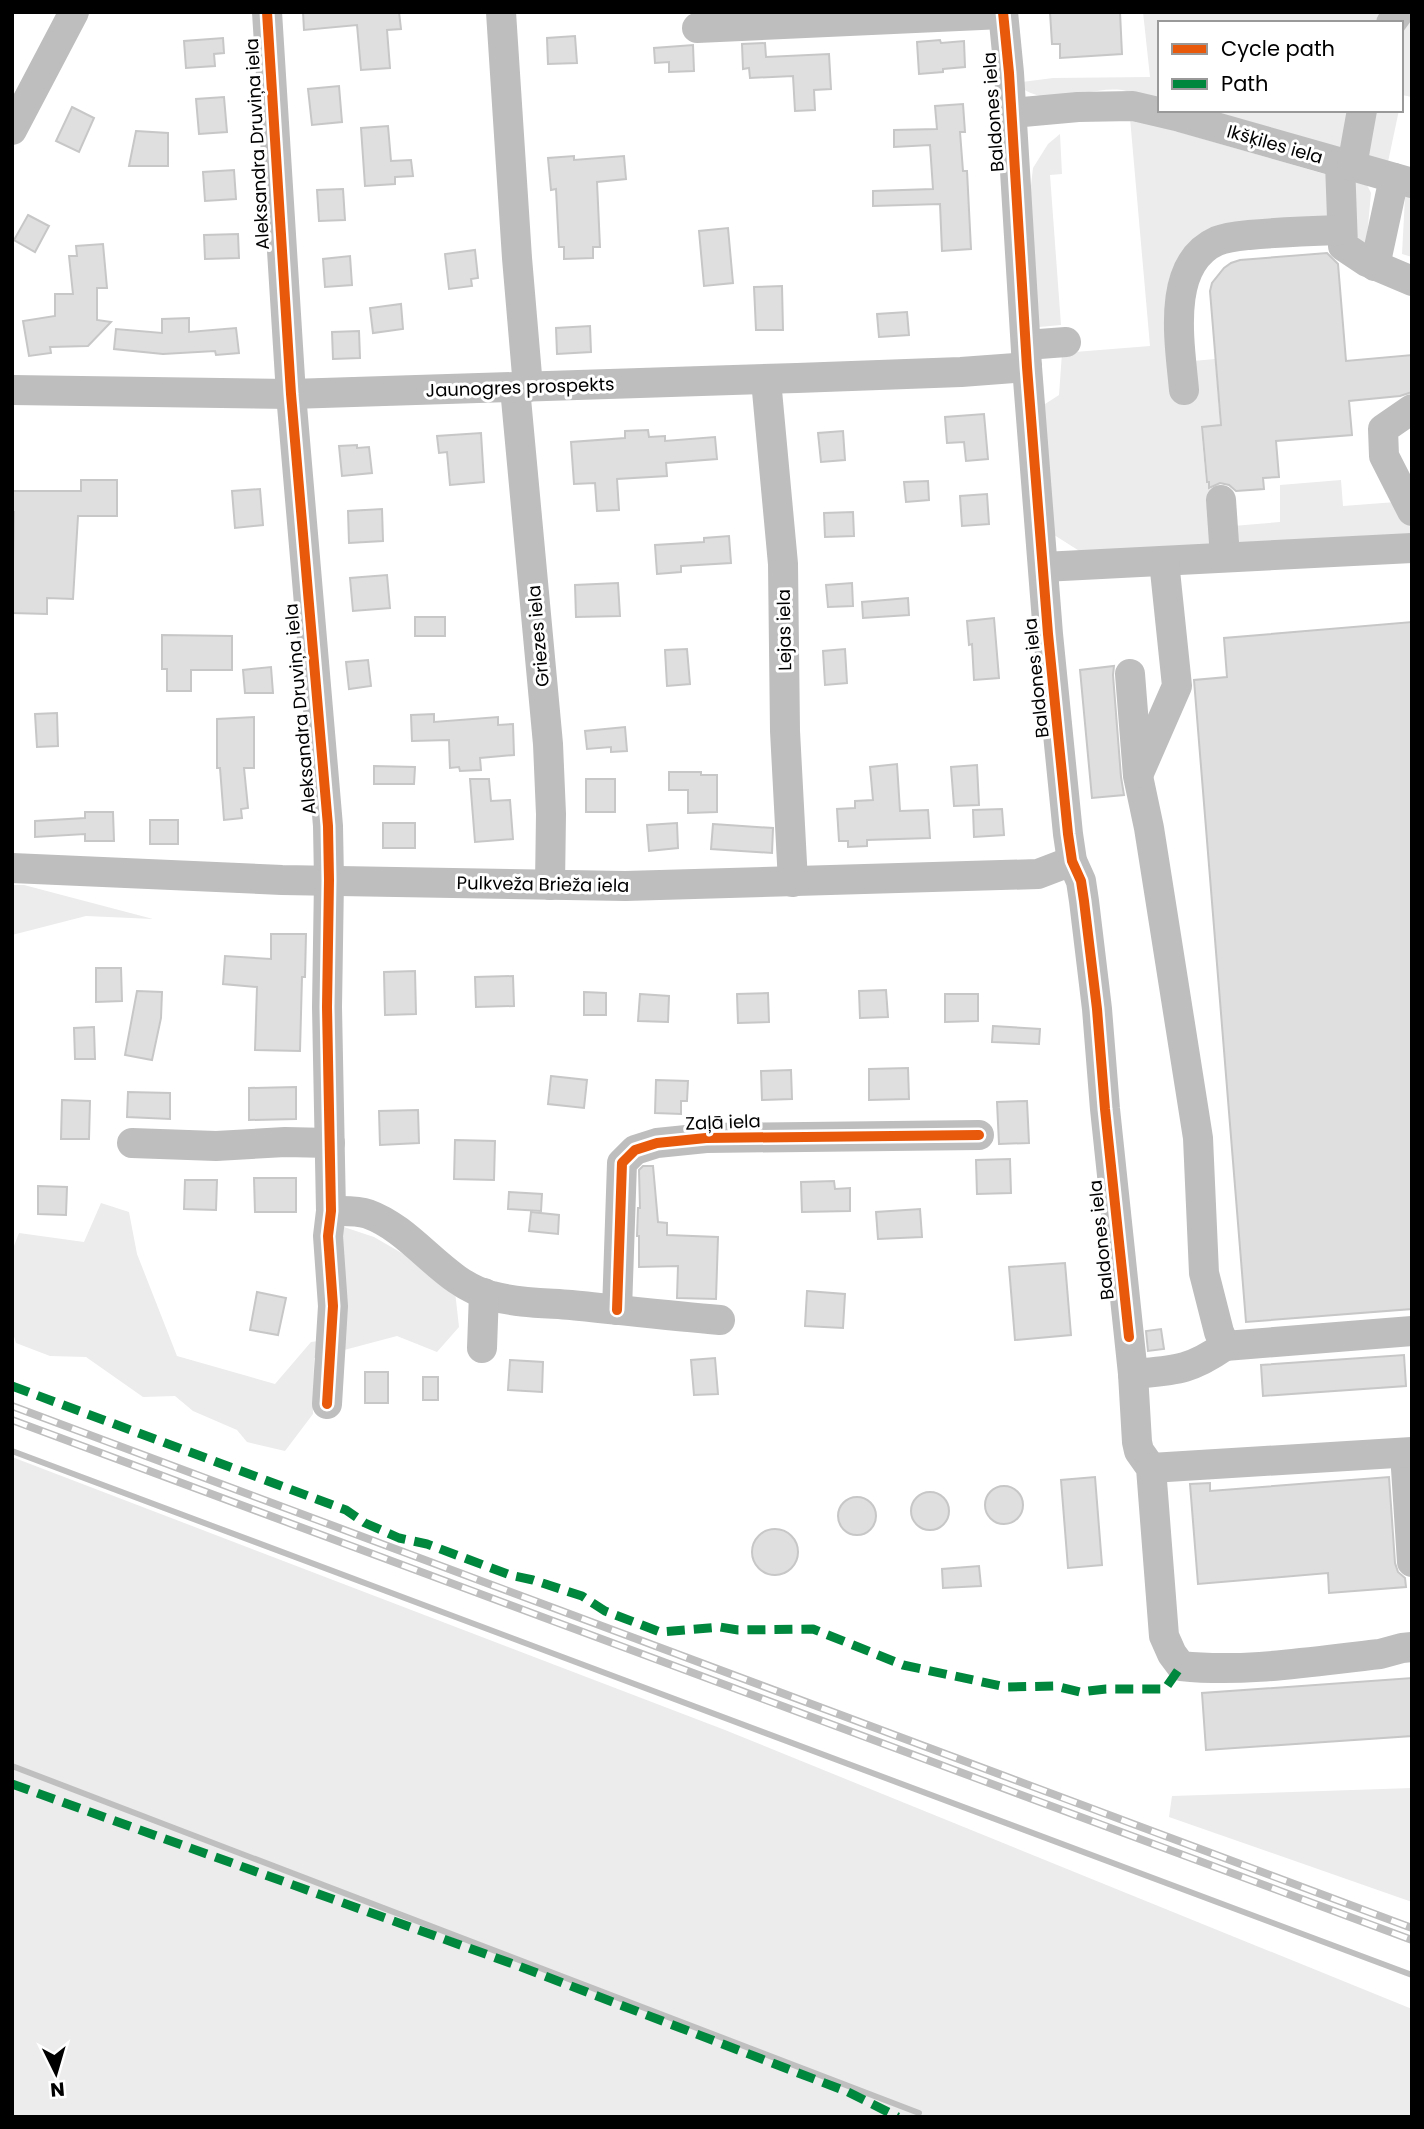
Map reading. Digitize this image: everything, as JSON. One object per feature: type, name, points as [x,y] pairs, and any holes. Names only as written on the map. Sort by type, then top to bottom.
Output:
[{"type":"street","points":[[12,131],[74,12]]},
{"type":"street","name":"Aleksandra Druviņa iela","points":[[267,12],[291,394],[314,681],[324,767],[329,880],[327,1007],[331,1211],[328,1236],[333,1306],[327,1404]]},
{"type":"street","name":"Griezes iela","points":[[501,12],[521,388],[548,744],[550,885]]},
{"type":"street","points":[[697,28],[1003,13]]},
{"type":"street","name":"Baldones iela","points":[[1003,13],[1048,634],[1072,861],[1081,881],[1097,1009],[1133,1374],[1137,1442],[1151,1468],[1164,1636],[1181,1666],[1238,1668],[1380,1654],[1412,1647]]},
{"type":"street","name":"Ikšķiles iela","points":[[1012,113],[1079,115],[1133,106],[1158,112]]},
{"type":"street","name":"Ikšķiles iela","points":[[1159,112],[1403,180]]},
{"type":"street","points":[[1361,112],[1346,164],[1341,230],[1343,246],[1375,266],[1412,281]]},
{"type":"street","points":[[1375,266],[1403,180]]},
{"type":"street","points":[[1184,390],[1180,335],[1181,298],[1188,267],[1203,249],[1228,238],[1341,230]]},
{"type":"street","name":"Jaunogres prospekts","points":[[12,390],[291,394],[961,372],[1026,356],[1066,342]]},
{"type":"street","name":"Lejas iela","points":[[766,380],[783,564],[785,731],[793,882]]},
{"type":"street","points":[[1412,409],[1383,429],[1384,456],[1412,512]]},
{"type":"street","points":[[1221,500],[1225,557]]},
{"type":"street","points":[[1043,567],[1412,548]]},
{"type":"street","points":[[1138,776],[1177,686],[1164,561]]},
{"type":"street","points":[[1129,674],[1138,776],[1149,828],[1198,1138],[1204,1273],[1225,1346]]},
{"type":"street","name":"Pulkveža Brieža iela","points":[[12,868],[161,876],[625,886],[1038,874],[1072,861]]},
{"type":"street","name":"Zaļā iela","points":[[617,1310],[622,1163],[635,1150],[657,1143],[706,1138],[979,1135]]},
{"type":"street","points":[[132,1143],[215,1146],[285,1142],[330,1143]]},
{"type":"street","points":[[331,1211],[367,1214],[382,1221],[400,1232],[449,1273],[491,1296],[720,1320]]},
{"type":"street","points":[[482,1348],[484,1293]]},
{"type":"street","points":[[1133,1374],[1186,1368],[1203,1361],[1225,1346],[1412,1331]]},
{"type":"street","points":[[1151,1468],[1408,1452],[1412,1562]]},
{"type":"shaded area","points":[[1143,12],[1392,12],[1385,21],[1158,21],[1158,99],[1122,90],[1047,97],[1023,89],[1022,82],[1053,78],[1150,77]]},
{"type":"shaded area","points":[[1412,13],[1412,97],[1403,95],[1403,21]]},
{"type":"shaded area","points":[[1204,112],[1355,112],[1341,149]]},
{"type":"shaded area","points":[[1368,112],[1399,112],[1388,162],[1365,155]]},
{"type":"shaded area","points":[[1130,118],[1335,177],[1339,222],[1204,246],[1182,362],[1215,359],[1220,425],[1201,427],[1206,483],[1209,483],[1220,537],[1204,550],[1081,552],[1051,533],[1042,406],[1059,395],[1062,353],[1150,346]]},
{"type":"shaded area","points":[[1060,134],[1062,174],[1050,175],[1061,325],[1039,327],[1029,203],[1033,168],[1048,144]]},
{"type":"shaded area","points":[[1352,180],[1367,185],[1371,193],[1366,248],[1348,226]]},
{"type":"shaded area","points":[[1412,196],[1412,257],[1402,254],[1405,197]]},
{"type":"shaded area","points":[[1341,480],[1343,506],[1396,502],[1412,519],[1412,539],[1241,546],[1235,539],[1233,526],[1280,522],[1280,485]]},
{"type":"shaded area","points":[[12,885],[24,885],[153,919],[86,916],[12,935]]},
{"type":"shaded area","points":[[101,1203],[129,1212],[137,1254],[177,1356],[275,1384],[311,1342],[340,1338],[338,1225],[374,1237],[412,1259],[455,1291],[459,1327],[437,1352],[397,1336],[314,1358],[313,1414],[285,1451],[247,1442],[237,1430],[193,1411],[175,1396],[143,1397],[86,1357],[50,1356],[16,1343],[12,1330],[12,1251],[19,1233],[84,1242]]},
{"type":"shaded area","points":[[12,1457],[725,1730],[1412,2009],[1412,2117],[12,2117]]},
{"type":"shaded area","points":[[1412,1788],[1412,1902],[1169,1817],[1172,1796]]},
{"type":"building","points":[[303,12],[399,12],[401,29],[387,30],[390,68],[361,70],[357,25],[304,30]]},
{"type":"building","points":[[1050,12],[1120,12],[1122,54],[1060,58],[1060,44],[1052,44]]},
{"type":"building","points":[[575,36],[577,63],[548,64],[547,38]]},
{"type":"building","points":[[223,38],[224,53],[214,54],[215,66],[186,68],[184,41]]},
{"type":"building","points":[[940,40],[941,43],[964,41],[965,67],[919,74],[917,42]]},
{"type":"building","points":[[765,43],[766,57],[829,54],[831,89],[814,90],[815,110],[795,111],[793,76],[750,78],[749,68],[743,69],[742,44]]},
{"type":"building","points":[[693,45],[694,71],[669,72],[669,62],[655,63],[654,48]]},
{"type":"building","points":[[339,86],[342,122],[312,125],[308,89]]},
{"type":"building","points":[[224,97],[227,132],[199,134],[196,99]]},
{"type":"building","points":[[963,104],[965,132],[960,132],[963,171],[967,171],[971,249],[942,251],[940,204],[873,206],[873,191],[933,189],[930,145],[894,147],[894,130],[937,129],[935,106]]},
{"type":"building","points":[[72,107],[94,118],[79,152],[56,141]]},
{"type":"building","points":[[388,126],[391,161],[411,160],[413,176],[395,177],[395,184],[365,186],[361,128]]},
{"type":"building","points":[[136,131],[168,133],[168,166],[129,166]]},
{"type":"building","points":[[574,156],[574,160],[624,156],[626,179],[597,182],[600,247],[593,247],[593,258],[564,259],[564,247],[559,247],[556,189],[551,190],[548,158]]},
{"type":"building","points":[[234,170],[236,199],[205,201],[203,172]]},
{"type":"building","points":[[343,189],[345,220],[319,221],[317,190]]},
{"type":"building","points":[[28,215],[49,226],[35,252],[14,240]]},
{"type":"building","points":[[728,228],[733,283],[704,286],[699,231]]},
{"type":"building","points":[[238,234],[239,258],[205,259],[204,235]]},
{"type":"building","points":[[103,244],[107,288],[97,288],[97,320],[111,322],[88,346],[50,347],[51,353],[29,356],[23,321],[55,316],[55,294],[73,294],[69,256],[77,256],[76,246]]},
{"type":"building","points":[[475,250],[478,278],[471,279],[472,286],[449,289],[445,254]]},
{"type":"building","points":[[1327,253],[1338,264],[1346,361],[1412,355],[1412,392],[1400,396],[1349,401],[1352,435],[1276,441],[1279,477],[1263,478],[1264,489],[1236,491],[1229,485],[1220,483],[1209,488],[1202,427],[1221,425],[1210,291],[1212,283],[1224,268],[1240,260]]},
{"type":"building","points":[[350,256],[352,285],[325,287],[323,259]]},
{"type":"building","points":[[782,286],[783,330],[756,330],[754,287]]},
{"type":"building","points":[[401,304],[403,329],[373,333],[370,308]]},
{"type":"building","points":[[907,312],[909,335],[879,337],[877,314]]},
{"type":"building","points":[[189,318],[189,332],[236,328],[239,353],[216,355],[215,351],[163,354],[114,349],[116,329],[162,333],[162,319]]},
{"type":"building","points":[[590,326],[591,352],[557,354],[556,328]]},
{"type":"building","points":[[359,331],[360,358],[333,359],[332,332]]},
{"type":"building","points":[[984,414],[988,459],[966,461],[964,442],[947,443],[945,417]]},
{"type":"building","points":[[648,430],[649,437],[665,436],[665,441],[715,437],[717,459],[666,463],[667,476],[617,479],[619,510],[597,511],[595,483],[574,484],[571,442],[625,438],[625,431]]},
{"type":"building","points":[[843,431],[845,460],[821,462],[818,433]]},
{"type":"building","points":[[481,433],[484,482],[450,485],[447,452],[439,453],[437,436]]},
{"type":"building","points":[[357,445],[357,448],[369,447],[372,473],[342,476],[339,446]]},
{"type":"building","points":[[81,480],[117,480],[117,516],[78,516],[73,599],[47,598],[47,614],[12,613],[12,491],[81,491]]},
{"type":"building","points":[[928,481],[929,500],[906,502],[904,482]]},
{"type":"building","points":[[260,489],[263,525],[235,528],[232,491]]},
{"type":"building","points":[[987,494],[989,524],[962,526],[960,496]]},
{"type":"building","points":[[382,509],[383,541],[349,543],[348,511]]},
{"type":"building","points":[[853,512],[854,536],[825,537],[824,513]]},
{"type":"building","points":[[729,536],[731,563],[681,566],[681,572],[657,574],[655,545],[704,542],[704,538]]},
{"type":"building","points":[[387,575],[390,608],[353,611],[350,578]]},
{"type":"building","points":[[618,583],[620,616],[576,617],[575,585]]},
{"type":"building","points":[[852,583],[853,606],[828,607],[826,585]]},
{"type":"building","points":[[908,598],[909,615],[863,618],[862,602]]},
{"type":"building","points":[[415,617],[445,617],[445,636],[415,636]]},
{"type":"building","points":[[994,618],[999,678],[974,680],[972,644],[969,645],[967,621]]},
{"type":"building","points":[[1412,622],[1412,1309],[1246,1322],[1194,680],[1227,677],[1224,638]]},
{"type":"building","points":[[162,635],[232,636],[232,670],[191,670],[191,691],[167,691],[167,669],[162,669]]},
{"type":"building","points":[[687,649],[690,684],[667,686],[665,650]]},
{"type":"building","points":[[845,649],[847,683],[825,685],[823,651]]},
{"type":"building","points":[[368,660],[371,686],[349,689],[346,662]]},
{"type":"building","points":[[1114,666],[1124,795],[1092,798],[1080,670]]},
{"type":"building","points":[[271,667],[273,693],[245,693],[243,670]]},
{"type":"building","points":[[57,713],[58,746],[37,747],[35,714]]},
{"type":"building","points":[[434,714],[434,722],[498,717],[498,725],[513,724],[514,755],[480,758],[481,770],[460,771],[459,767],[450,768],[449,740],[412,741],[411,715]]},
{"type":"building","points":[[254,717],[254,768],[244,768],[248,808],[241,809],[242,818],[224,820],[220,768],[217,768],[217,719]]},
{"type":"building","points":[[625,727],[627,751],[611,752],[611,747],[587,749],[585,731]]},
{"type":"building","points":[[897,764],[900,811],[928,810],[930,838],[867,840],[867,846],[848,847],[848,841],[839,841],[837,809],[855,808],[855,801],[873,800],[870,767]]},
{"type":"building","points":[[977,765],[979,805],[954,806],[951,767]]},
{"type":"building","points":[[374,766],[415,767],[414,784],[374,784]]},
{"type":"building","points":[[669,772],[717,775],[717,812],[688,813],[688,790],[669,790]]},
{"type":"building","points":[[470,779],[489,779],[491,801],[510,800],[513,839],[475,842]]},
{"type":"building","points":[[586,779],[615,779],[615,812],[586,812]]},
{"type":"building","points":[[1002,809],[1004,835],[974,837],[973,810]]},
{"type":"building","points":[[85,812],[113,812],[114,841],[85,841],[85,834],[35,837],[35,821],[85,818]]},
{"type":"building","points":[[150,820],[178,820],[178,844],[150,844]]},
{"type":"building","points":[[383,823],[415,823],[415,848],[383,848]]},
{"type":"building","points":[[677,823],[678,848],[649,851],[647,825]]},
{"type":"building","points":[[713,824],[773,828],[772,853],[711,849]]},
{"type":"building","points":[[271,934],[306,934],[300,1051],[255,1050],[257,987],[223,984],[225,956],[271,959]]},
{"type":"building","points":[[96,968],[121,968],[122,1001],[96,1002]]},
{"type":"building","points":[[415,971],[416,1014],[385,1015],[384,972]]},
{"type":"building","points":[[513,976],[514,1006],[476,1007],[475,977]]},
{"type":"building","points":[[886,990],[888,1017],[860,1018],[859,991]]},
{"type":"building","points":[[137,991],[162,992],[161,1018],[152,1060],[125,1055]]},
{"type":"building","points":[[584,992],[606,993],[606,1015],[584,1015]]},
{"type":"building","points":[[768,993],[769,1022],[738,1023],[737,994]]},
{"type":"building","points":[[640,994],[669,996],[668,1022],[638,1021]]},
{"type":"building","points":[[945,994],[978,994],[978,1021],[945,1022]]},
{"type":"building","points":[[993,1026],[1040,1029],[1039,1044],[992,1042]]},
{"type":"building","points":[[94,1027],[95,1059],[75,1059],[74,1028]]},
{"type":"building","points":[[908,1068],[909,1099],[869,1100],[869,1069]]},
{"type":"building","points":[[791,1070],[792,1099],[762,1100],[761,1071]]},
{"type":"building","points":[[551,1076],[587,1080],[584,1108],[548,1104]]},
{"type":"building","points":[[656,1080],[688,1081],[687,1101],[681,1101],[681,1114],[655,1113]]},
{"type":"building","points":[[296,1087],[296,1119],[249,1120],[249,1088]]},
{"type":"building","points":[[128,1092],[170,1093],[170,1119],[127,1117]]},
{"type":"building","points":[[62,1100],[90,1101],[89,1139],[61,1139]]},
{"type":"building","points":[[1027,1101],[1029,1143],[999,1144],[997,1102]]},
{"type":"building","points":[[418,1110],[419,1143],[380,1145],[379,1111]]},
{"type":"building","points":[[455,1140],[495,1141],[494,1180],[454,1179]]},
{"type":"building","points":[[1010,1159],[1011,1193],[977,1194],[976,1160]]},
{"type":"building","points":[[643,1166],[653,1166],[658,1222],[667,1223],[667,1235],[718,1237],[716,1299],[677,1298],[678,1266],[639,1267],[639,1170]]},
{"type":"building","points":[[254,1178],[296,1178],[296,1212],[255,1212]]},
{"type":"building","points":[[185,1180],[217,1180],[216,1210],[184,1209]]},
{"type":"building","points":[[834,1181],[835,1189],[850,1188],[850,1211],[802,1212],[801,1182]]},
{"type":"building","points":[[38,1186],[67,1187],[66,1215],[38,1214]]},
{"type":"building","points":[[509,1192],[542,1194],[541,1211],[508,1209]]},
{"type":"building","points":[[920,1209],[922,1237],[878,1239],[876,1212]]},
{"type":"building","points":[[531,1212],[559,1215],[558,1234],[529,1231]]},
{"type":"building","points":[[1065,1263],[1071,1335],[1015,1340],[1009,1267]]},
{"type":"building","points":[[807,1291],[845,1294],[843,1328],[805,1326]]},
{"type":"building","points":[[257,1292],[286,1298],[278,1335],[250,1330]]},
{"type":"building","points":[[1161,1329],[1164,1349],[1148,1351],[1146,1331]]},
{"type":"building","points":[[1404,1355],[1406,1386],[1263,1396],[1261,1365]]},
{"type":"building","points":[[715,1358],[718,1394],[694,1395],[691,1360]]},
{"type":"building","points":[[510,1360],[543,1362],[542,1392],[508,1390]]},
{"type":"building","points":[[365,1372],[388,1372],[388,1403],[365,1403]]},
{"type":"building","points":[[423,1377],[438,1377],[438,1400],[423,1400]]},
{"type":"building","points":[[1095,1477],[1102,1565],[1068,1568],[1061,1480]]},
{"type":"building","points":[[1389,1477],[1395,1563],[1398,1572],[1405,1578],[1406,1587],[1329,1593],[1328,1573],[1198,1584],[1190,1484],[1210,1483],[1210,1491]]},
{"type":"building","points":[[1004,1486],[1017,1492],[1023,1505],[1017,1518],[1004,1524],[991,1518],[985,1505],[991,1492]]},
{"type":"building","points":[[930,1492],[943,1498],[949,1511],[943,1524],[930,1530],[917,1524],[911,1511],[917,1498]]},
{"type":"building","points":[[857,1497],[870,1503],[876,1516],[870,1529],[857,1535],[844,1529],[838,1516],[844,1503]]},
{"type":"building","points":[[775,1529],[791,1536],[798,1552],[791,1568],[775,1575],[759,1568],[752,1552],[759,1536]]},
{"type":"building","points":[[979,1566],[981,1586],[943,1588],[942,1569]]},
{"type":"building","points":[[1412,1678],[1412,1736],[1206,1750],[1202,1693]]},
{"type":"waterway","points":[[12,1451],[1412,1975]]},
{"type":"waterway","points":[[12,1766],[919,2113]]},
{"type":"railway","points":[[12,1406],[1412,1928]]},
{"type":"railway","points":[[12,1420],[1412,1940]]},
{"type":"marked path","points":[[12,1386],[346,1510],[365,1523],[399,1538],[427,1544],[510,1575],[582,1596],[605,1611],[660,1632],[720,1627],[738,1630],[813,1629],[903,1665],[1006,1687],[1055,1686],[1080,1692],[1165,1689],[1181,1666]]},
{"type":"marked path","points":[[12,1784],[516,1965],[848,2092],[898,2117]]},
{"type":"cycle path","points":[[267,12],[291,394],[328,826],[327,1007],[331,1211],[328,1236],[333,1306],[327,1404]]},
{"type":"cycle path","points":[[1003,12],[1048,634],[1068,834],[1072,861],[1081,881],[1097,1009],[1129,1337]]},
{"type":"cycle path","points":[[617,1310],[622,1163],[635,1150],[657,1143],[706,1138],[979,1135]]}]
